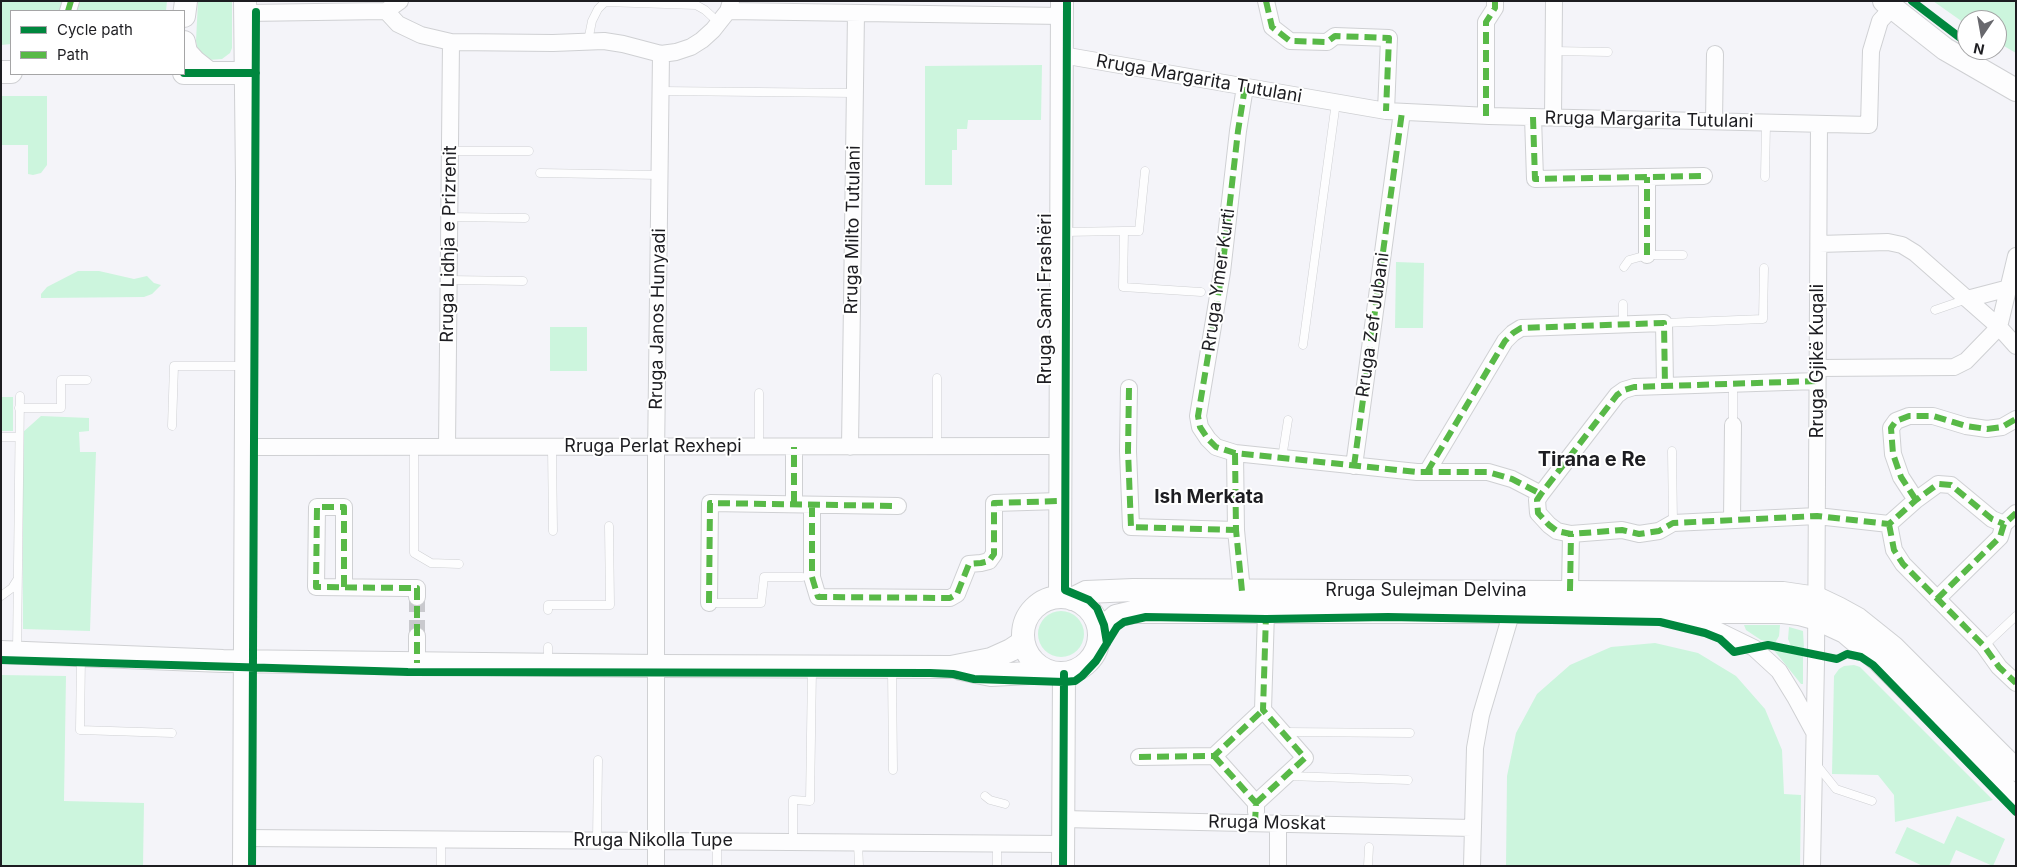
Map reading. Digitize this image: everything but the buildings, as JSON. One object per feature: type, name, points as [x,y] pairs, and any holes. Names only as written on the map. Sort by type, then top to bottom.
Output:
[{"type":"main road","points":[[1888,5],[1945,49],[2016,90]]},
{"type":"main road","points":[[244,866],[246,7]]},
{"type":"main road","name":"Rruga Sami Frashëri","points":[[1062,9],[1060,501],[1066,598]]},
{"type":"main road","points":[[185,47],[186,52],[195,62],[209,73]]},
{"type":"main road","points":[[185,73],[246,73]]},
{"type":"main road","name":"Rruga Sulejman Delvina","points":[[1066,598],[1092,591],[1570,591],[1783,602]]},
{"type":"main road","points":[[951,667],[991,675],[1056,673],[1076,671],[1090,660],[1098,643],[1099,631],[1094,617],[1085,606],[1066,598],[1044,601],[1031,611],[1024,626],[1023,642],[1028,654],[1036,665],[1056,673]]},
{"type":"main road","points":[[1783,602],[1799,614],[1817,608],[1845,632],[1888,656],[2016,770]]},
{"type":"main road","name":"Rruga Sulejman Delvina","points":[[1099,631],[1112,619],[1127,612],[1598,611],[1783,602]]},
{"type":"main road","points":[[9,653],[245,661],[417,663],[548,656],[657,666],[951,667],[991,659],[1023,642]]},
{"type":"main road","points":[[1888,656],[2016,799]]},
{"type":"main road","points":[[1056,673],[1063,855]]},
{"type":"street","points":[[246,7],[386,11],[400,1]]},
{"type":"street","name":"Rruga Zef Jubani","points":[[1266,1],[1272,27],[1290,41],[1327,42],[1335,36],[1389,38],[1394,111],[1354,466]]},
{"type":"street","points":[[1486,116],[1486,22],[1495,8],[1495,1]]},
{"type":"street","points":[[1554,1],[1554,117]]},
{"type":"street","name":"Rruga Margarita Tutulani","points":[[1062,55],[1394,111],[1486,116],[1869,125],[1871,51],[1880,21],[1888,5]]},
{"type":"street","points":[[386,11],[398,24],[421,35],[451,42],[553,43],[588,41],[623,44],[661,54],[692,47],[702,40],[726,12],[856,13],[1062,9]]},
{"type":"street","name":"Rruga Milto Tutulani","points":[[850,447],[856,13]]},
{"type":"street","name":"Rruga Lidhja e Prizrenit","points":[[446,447],[451,42]]},
{"type":"street","name":"Rruga Janos Hunyadi","points":[[656,866],[657,447],[661,54]]},
{"type":"street","points":[[1714,121],[1715,54]]},
{"type":"street","name":"Rruga Ymer Kurti","points":[[1245,87],[1238,131],[1222,272],[1198,416],[1200,427],[1216,447],[1235,453],[1354,466]]},
{"type":"street","name":"Rruga Margarita Tutulani","points":[[1533,117],[1535,178],[1704,176]]},
{"type":"street","name":"Rruga Gjikë Kuqali","points":[[1812,866],[1817,608],[1819,124]]},
{"type":"street","points":[[1647,177],[1647,255]]},
{"type":"street","points":[[1819,244],[1888,242],[1902,245],[1915,253],[1999,327],[2016,346]]},
{"type":"street","points":[[2010,519],[1992,519],[1951,485],[1938,484],[1916,500],[1889,524],[1817,516],[1673,523],[1659,531],[1639,534],[1622,530],[1571,534],[1557,531],[1549,525],[1538,513],[1537,500],[1618,395],[1624,390],[1634,387],[1733,384],[1818,375],[1954,367],[1966,361],[1999,327],[2016,256]]},
{"type":"street","points":[[1966,299],[2009,288]]},
{"type":"street","points":[[1427,472],[1506,341],[1512,333],[1521,328],[1664,323],[1665,386]]},
{"type":"street","points":[[1129,388],[1128,451],[1131,527],[1236,530]]},
{"type":"street","points":[[1916,500],[1901,477],[1893,454],[1891,428],[1896,421],[1909,416],[1933,416],[1966,426],[1987,429],[2002,427],[2016,419]]},
{"type":"street","points":[[1732,520],[1733,425]]},
{"type":"street","name":"Rruga Perlat Rexhepi","points":[[246,447],[1060,446]]},
{"type":"street","points":[[794,447],[794,503]]},
{"type":"street","points":[[1235,453],[1236,530],[1242,590]]},
{"type":"street","points":[[1354,466],[1427,472],[1488,472],[1512,479],[1541,494]]},
{"type":"street","points":[[812,505],[812,576],[818,597],[950,598],[957,594],[970,564],[981,564],[989,561],[994,554],[994,503],[1060,501]]},
{"type":"street","points":[[709,603],[710,502],[898,506]]},
{"type":"street","points":[[344,587],[344,507],[317,507],[316,587],[417,588],[417,597]]},
{"type":"street","points":[[1938,598],[2000,536],[2010,519]]},
{"type":"street","points":[[1889,524],[1890,539],[1903,564],[1984,646],[1999,667],[2016,683]]},
{"type":"street","points":[[1570,591],[1571,534]]},
{"type":"street","points":[[1472,866],[1475,748],[1481,715],[1512,611]]},
{"type":"street","points":[[1598,611],[1683,620],[1715,629],[1754,648],[1779,671],[1815,734]]},
{"type":"street","points":[[1256,802],[1305,758],[1263,710],[1266,612]]},
{"type":"street","points":[[417,636],[417,663]]},
{"type":"street","points":[[1139,757],[1214,756],[1263,710]]},
{"type":"street","points":[[1214,756],[1256,802],[1255,823]]},
{"type":"street","name":"Rruga Moskat","points":[[1063,819],[1472,828]]},
{"type":"street","points":[[1278,823],[1278,866]]},
{"type":"street","name":"Rruga Nikolla Tupe","points":[[244,838],[997,844],[1020,842],[1063,855]]},
{"type":"lane","points":[[588,41],[592,21],[598,9],[605,2],[696,5],[705,10],[726,12]]},
{"type":"lane","points":[[1554,51],[1608,52]]},
{"type":"lane","points":[[661,91],[854,93]]},
{"type":"lane","points":[[1303,345],[1336,102]]},
{"type":"lane","name":"Rruga Margarita Tutulani","points":[[1764,178],[1766,122]]},
{"type":"lane","points":[[450,151],[529,151]]},
{"type":"lane","points":[[1062,232],[1139,231],[1145,171]]},
{"type":"lane","points":[[540,173],[660,175]]},
{"type":"lane","points":[[449,217],[525,218]]},
{"type":"lane","points":[[1124,231],[1123,287],[1201,292]]},
{"type":"lane","points":[[1624,267],[1629,260],[1647,255],[1683,256]]},
{"type":"lane","points":[[1664,323],[1763,319],[1764,268]]},
{"type":"lane","points":[[448,280],[523,282]]},
{"type":"lane","points":[[1935,310],[1966,299]]},
{"type":"lane","points":[[1623,324],[1624,304]]},
{"type":"lane","points":[[172,426],[174,366],[246,366]]},
{"type":"lane","points":[[937,378],[937,447]]},
{"type":"lane","points":[[19,408],[61,408],[61,380],[87,380]]},
{"type":"lane","points":[[1733,384],[1733,425]]},
{"type":"lane","points":[[759,393],[760,447]]},
{"type":"lane","points":[[9,653],[18,579],[20,396]]},
{"type":"lane","points":[[1282,458],[1288,420]]},
{"type":"lane","points":[[1,437],[19,437]]},
{"type":"lane","points":[[414,447],[414,552],[431,563],[459,564]]},
{"type":"lane","points":[[552,447],[553,531]]},
{"type":"lane","points":[[1672,451],[1673,523]]},
{"type":"lane","points":[[548,610],[548,605],[610,605],[609,526]]},
{"type":"lane","points":[[709,603],[761,603],[764,577],[802,577]]},
{"type":"lane","points":[[1,596],[12,588],[18,579]]},
{"type":"lane","points":[[1984,646],[2016,616]]},
{"type":"lane","points":[[81,655],[80,730],[172,733]]},
{"type":"lane","points":[[793,842],[794,800],[810,801],[812,666]]},
{"type":"lane","points":[[892,667],[893,770]]},
{"type":"lane","points":[[1283,732],[1410,733]]},
{"type":"lane","points":[[597,841],[598,760]]},
{"type":"lane","points":[[1815,763],[1836,790],[1872,801]]},
{"type":"lane","points":[[1286,776],[1408,780]]},
{"type":"lane","points":[[985,796],[990,800],[1004,804]]},
{"type":"lane","points":[[441,840],[441,866]]},
{"type":"lane","points":[[716,842],[717,866]]},
{"type":"lane","points":[[858,843],[859,866]]},
{"type":"lane","points":[[997,844],[997,866]]},
{"type":"lane","points":[[1368,847],[1368,866]]},
{"type":"green space","points":[[1,1],[167,1],[166,10],[10,10],[10,44],[1,45]]},
{"type":"green space","points":[[198,1],[232,1],[232,48],[230,53],[222,59],[208,60],[198,51],[196,41]]},
{"type":"green space","points":[[1933,1],[2016,1],[2016,53],[2007,48],[2007,10],[1957,10],[1957,18]]},
{"type":"green space","points":[[1042,65],[1041,120],[968,120],[967,129],[957,129],[957,150],[952,150],[952,185],[925,185],[925,66]]},
{"type":"green space","points":[[1,96],[47,96],[47,165],[41,173],[28,174],[28,145],[1,145]]},
{"type":"green space","points":[[1396,262],[1424,263],[1423,328],[1395,328]]},
{"type":"green space","points":[[78,271],[99,271],[134,279],[147,276],[154,283],[161,285],[152,294],[144,297],[41,298],[41,294],[47,287]]},
{"type":"green space","points":[[550,327],[587,327],[587,371],[550,371]]},
{"type":"green space","points":[[1,397],[13,397],[13,431],[1,431]]},
{"type":"green space","points":[[41,416],[89,418],[89,431],[79,432],[80,452],[96,452],[90,631],[23,629],[22,433]]},
{"type":"green space","points":[[1061,611],[1074,615],[1080,621],[1084,634],[1080,647],[1074,653],[1061,657],[1048,653],[1042,647],[1038,634],[1042,621],[1048,615]]},
{"type":"green space","points":[[1744,625],[1780,625],[1779,636],[1775,643],[1761,640],[1746,630]]},
{"type":"green space","points":[[1789,627],[1803,631],[1804,649],[1791,646],[1788,639]]},
{"type":"green space","points":[[1655,643],[1698,653],[1736,676],[1765,709],[1782,750],[1784,794],[1801,795],[1800,866],[1506,866],[1507,776],[1516,733],[1537,694],[1570,665],[1611,647]]},
{"type":"green space","points":[[1773,649],[1803,656],[1803,684],[1801,684]]},
{"type":"green space","points":[[1854,665],[1860,667],[1993,800],[1895,822],[1894,795],[1878,775],[1832,774],[1834,676],[1844,666]]},
{"type":"green space","points":[[1,675],[66,676],[64,801],[144,803],[143,866],[1,866]]},
{"type":"green space","points":[[1957,816],[2005,839],[1993,866],[1956,850],[1949,866],[1923,866],[1895,853],[1907,827],[1944,844]]},
{"type":"tunnel","points":[[417,597],[417,636]]},
{"type":"marked path","points":[[68,10],[71,1]]},
{"type":"marked path","points":[[1266,1],[1272,27],[1290,41],[1327,42],[1335,36],[1389,38],[1386,111]]},
{"type":"marked path","points":[[1486,116],[1486,22],[1495,8],[1495,1]]},
{"type":"marked path","points":[[1245,87],[1238,131],[1222,272],[1198,416],[1200,427],[1208,439],[1216,447],[1235,453],[1417,472],[1488,472],[1512,479],[1541,494]]},
{"type":"marked path","points":[[1354,466],[1402,112]]},
{"type":"marked path","points":[[1533,117],[1535,179],[1704,176]]},
{"type":"marked path","points":[[1647,177],[1647,255]]},
{"type":"marked path","points":[[1427,472],[1505,341],[1521,328],[1664,323],[1665,386]]},
{"type":"marked path","points":[[1817,381],[1634,387],[1624,390],[1617,395],[1541,494],[1537,500],[1538,513],[1557,531],[1571,534],[1622,530],[1639,534],[1659,531],[1673,523],[1817,516],[1889,524],[1916,500],[1938,484],[1951,485],[1992,519],[2004,524]]},
{"type":"marked path","points":[[1129,388],[1128,451],[1131,527],[1236,530]]},
{"type":"marked path","points":[[1916,500],[1901,477],[1893,454],[1891,428],[1896,421],[1909,416],[1933,416],[1966,426],[1987,429],[2002,427],[2016,419]]},
{"type":"marked path","points":[[794,447],[794,503]]},
{"type":"marked path","points":[[1235,453],[1236,530],[1242,591]]},
{"type":"marked path","points":[[812,505],[812,577],[818,597],[950,598],[957,594],[969,564],[989,561],[994,554],[994,503],[1060,501]]},
{"type":"marked path","points":[[709,603],[710,503],[898,506]]},
{"type":"marked path","points":[[344,587],[344,507],[317,507],[316,587],[417,588],[417,663]]},
{"type":"marked path","points":[[1937,599],[2000,537],[2004,524],[2016,513]]},
{"type":"marked path","points":[[1889,524],[1894,550],[1903,564],[1984,646],[1999,667],[2016,683]]},
{"type":"marked path","points":[[1570,591],[1571,534]]},
{"type":"marked path","points":[[1256,803],[1305,758],[1263,710],[1266,615]]},
{"type":"marked path","points":[[1139,757],[1214,756],[1263,710]]},
{"type":"marked path","points":[[1214,756],[1256,803],[1255,823]]},
{"type":"cycle path","points":[[1067,1],[1065,590],[1089,600],[1097,608],[1104,625],[1107,643]]},
{"type":"cycle path","points":[[1912,1],[1957,35]]},
{"type":"cycle path","points":[[252,866],[256,12]]},
{"type":"cycle path","points":[[185,73],[256,73]]},
{"type":"cycle path","points":[[1,660],[408,672],[930,673],[953,674],[974,679],[1064,682],[1075,681],[1082,676],[1096,661],[1117,627],[1124,622],[1146,617],[1266,619],[1388,617],[1660,622],[1705,633],[1720,639],[1734,652],[1768,645],[1837,659],[1847,654],[1861,657],[1873,665],[2016,812]]},
{"type":"cycle path","points":[[1063,866],[1064,674]]},
{"type":"district","name":"Tirana e Re","points":[[1592,460]]},
{"type":"district","name":"Ish Merkata","points":[[1209,497]]}]
